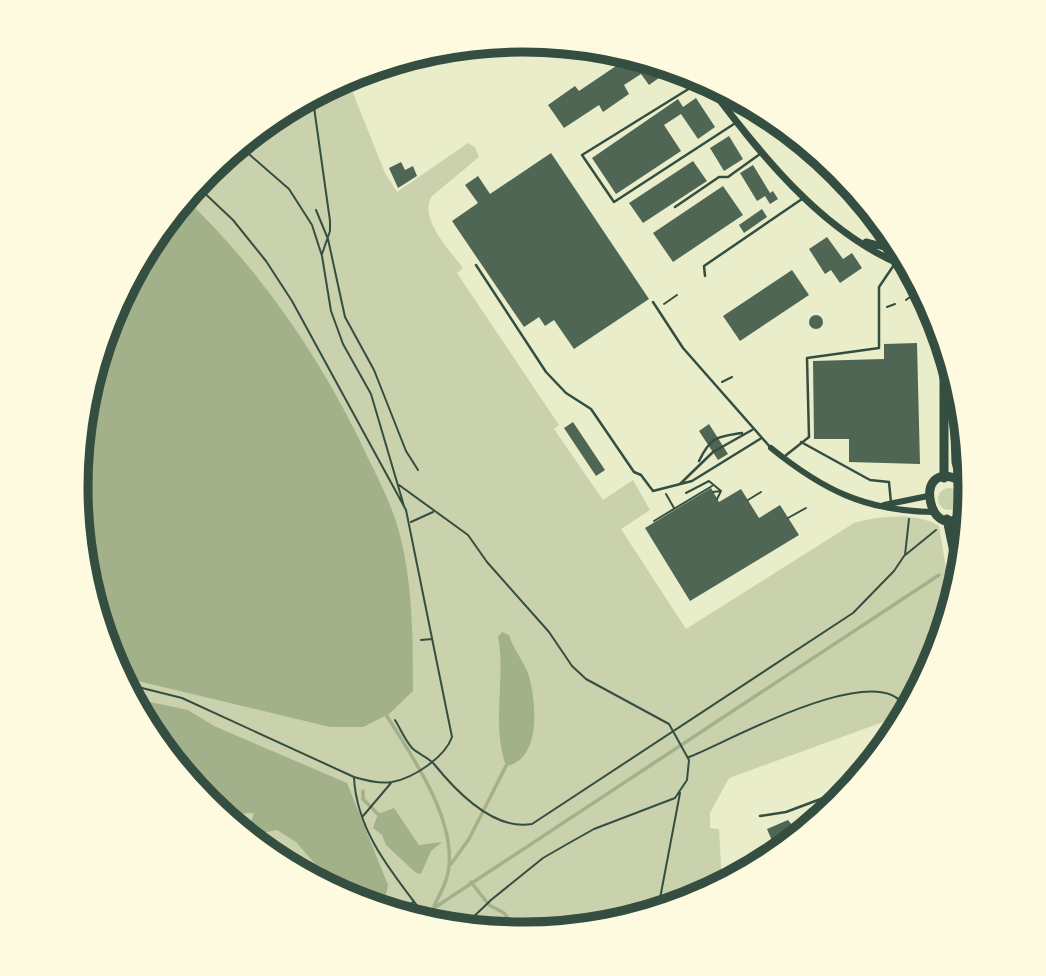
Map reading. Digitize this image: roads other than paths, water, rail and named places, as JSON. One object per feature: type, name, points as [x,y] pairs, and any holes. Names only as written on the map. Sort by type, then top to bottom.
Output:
[{"type":"main road","points":[[944,375],[944,478]]},
{"type":"main road","points":[[955,430],[958,469]]},
{"type":"main road","points":[[947,519],[933,512],[928,496],[932,486],[944,478],[958,480]]},
{"type":"main road","points":[[947,519],[958,514]]},
{"type":"main road","points":[[947,519],[954,552]]},
{"type":"street","points":[[719,99],[763,152],[806,197],[856,239],[893,259]]},
{"type":"street","points":[[856,239],[886,247]]},
{"type":"street","points":[[771,448],[834,492],[878,506],[933,512]]},
{"type":"street","points":[[893,506],[928,496]]},
{"type":"lane","points":[[695,88],[582,155],[614,202],[737,122]]},
{"type":"lane","points":[[675,207],[719,177],[728,177],[763,152]]},
{"type":"lane","points":[[705,276],[704,266],[806,197]]},
{"type":"lane","points":[[476,265],[546,372],[566,393],[591,408],[634,472],[641,475],[653,491],[692,481],[760,439]]},
{"type":"lane","points":[[783,458],[809,437],[807,358],[879,348],[879,287],[897,265]]},
{"type":"lane","points":[[653,302],[683,348],[752,430],[771,448]]},
{"type":"lane","points":[[698,464],[708,443],[718,437],[752,430]]},
{"type":"lane","points":[[680,484],[698,464],[745,432]]},
{"type":"lane","points":[[800,442],[870,480],[889,482],[893,506]]},
{"type":"lane","points":[[760,816],[786,813],[832,795]]},
{"type":"waterway","points":[[427,913],[939,575]]},
{"type":"waterway","points":[[385,713],[429,786],[445,826],[449,866],[434,906]]},
{"type":"waterway","points":[[451,864],[469,839],[506,766]]},
{"type":"waterway","points":[[363,791],[363,799],[378,814]]},
{"type":"waterway","points":[[471,882],[489,905],[504,913],[512,923]]}]
